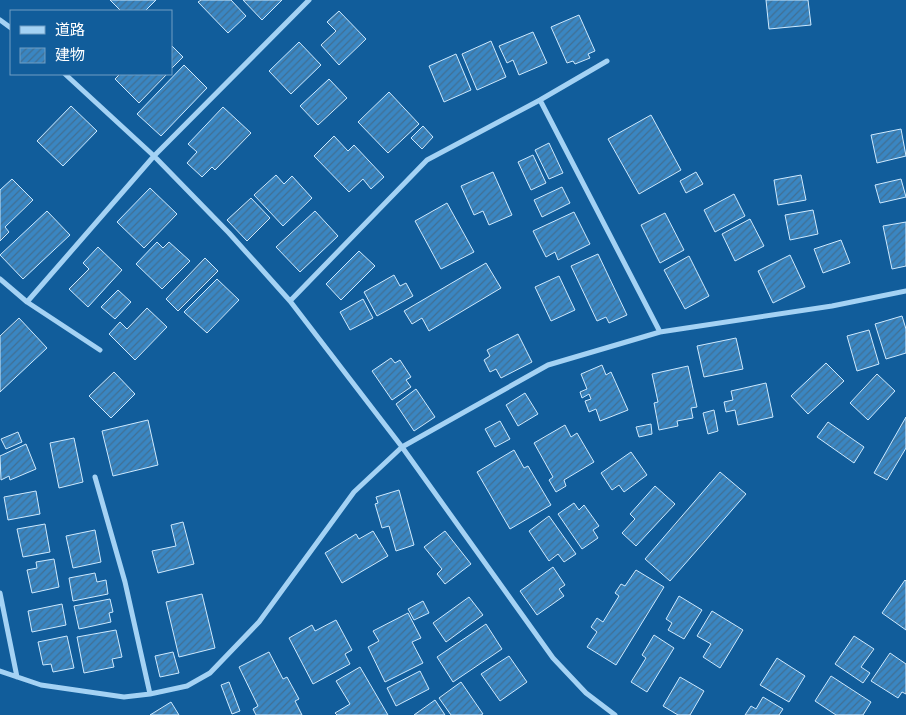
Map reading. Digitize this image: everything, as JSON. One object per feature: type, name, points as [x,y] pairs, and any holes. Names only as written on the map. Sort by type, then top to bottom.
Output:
[{"type":"street","points":[[27,302],[154,156],[309,0]]},
{"type":"street","points":[[290,302],[427,160],[608,62]]},
{"type":"street","points":[[67,75],[154,156],[228,233],[290,302],[402,446],[552,658],[586,693],[615,715]]},
{"type":"street","points":[[540,100],[660,332]]},
{"type":"street","points":[[0,279],[27,302],[100,350]]},
{"type":"street","points":[[0,671],[41,685],[124,698],[186,686],[210,673],[259,622],[354,492],[402,446],[548,365],[660,332],[832,306],[906,291]]},
{"type":"street","points":[[95,477],[125,582],[150,694]]},
{"type":"street","points":[[0,593],[17,677]]},
{"type":"building","points":[[110,0],[156,0],[146,10],[120,10]]},
{"type":"building","points":[[201,0],[231,0],[246,16],[228,33],[198,2]]},
{"type":"building","points":[[243,0],[282,0],[262,20]]},
{"type":"building","points":[[766,0],[808,0],[811,25],[769,29]]},
{"type":"building","points":[[339,11],[366,39],[339,65],[321,45],[336,31],[327,22]]},
{"type":"building","points":[[579,15],[595,51],[588,54],[590,58],[575,64],[573,61],[567,63],[551,27]]},
{"type":"building","points":[[533,32],[547,63],[519,75],[513,60],[507,63],[499,46]]},
{"type":"building","points":[[491,41],[506,77],[477,90],[462,54]]},
{"type":"building","points":[[299,42],[321,65],[291,94],[269,71]]},
{"type":"building","points":[[172,46],[183,57],[172,68]]},
{"type":"building","points":[[456,54],[471,90],[444,102],[429,66]]},
{"type":"building","points":[[184,65],[207,88],[161,136],[137,114]]},
{"type":"building","points":[[119,75],[166,75],[139,103],[115,79]]},
{"type":"building","points":[[329,79],[347,98],[318,125],[300,106]]},
{"type":"building","points":[[389,92],[419,124],[388,153],[358,122]]},
{"type":"building","points":[[71,106],[97,131],[63,166],[37,141]]},
{"type":"building","points":[[223,107],[251,133],[215,170],[212,167],[202,177],[187,163],[197,152],[188,144]]},
{"type":"building","points":[[651,115],[681,170],[639,194],[608,139]]},
{"type":"building","points":[[423,126],[433,137],[422,149],[411,138]]},
{"type":"building","points":[[901,129],[906,156],[877,163],[871,135]]},
{"type":"building","points":[[334,136],[348,151],[354,145],[384,177],[371,189],[363,179],[349,192],[314,156]]},
{"type":"building","points":[[549,143],[563,173],[549,179],[535,150]]},
{"type":"building","points":[[533,155],[546,183],[531,190],[518,162]]},
{"type":"building","points":[[493,172],[512,215],[489,225],[483,211],[474,215],[461,186]]},
{"type":"building","points":[[696,172],[703,184],[686,193],[680,181]]},
{"type":"building","points":[[276,175],[284,184],[292,176],[312,198],[283,226],[254,195]]},
{"type":"building","points":[[801,175],[806,200],[778,205],[774,180]]},
{"type":"building","points":[[12,179],[33,200],[5,227],[9,232],[0,241],[0,190]]},
{"type":"building","points":[[901,179],[906,197],[880,203],[875,185]]},
{"type":"building","points":[[562,187],[570,203],[542,217],[534,200]]},
{"type":"building","points":[[150,188],[177,214],[144,248],[117,222]]},
{"type":"building","points":[[734,194],[745,216],[715,232],[704,210]]},
{"type":"building","points":[[251,198],[270,218],[247,241],[227,220]]},
{"type":"building","points":[[447,203],[474,252],[441,269],[415,221]]},
{"type":"building","points":[[813,210],[818,234],[790,240],[785,215]]},
{"type":"building","points":[[47,211],[70,235],[23,279],[0,255]]},
{"type":"building","points":[[315,211],[338,236],[300,272],[276,247]]},
{"type":"building","points":[[574,212],[590,244],[558,260],[555,252],[546,257],[533,231]]},
{"type":"building","points":[[665,213],[684,250],[660,263],[641,225]]},
{"type":"building","points":[[750,219],[764,246],[735,261],[722,234]]},
{"type":"building","points":[[906,222],[906,266],[892,269],[883,226]]},
{"type":"building","points":[[841,240],[850,263],[823,273],[814,249]]},
{"type":"building","points":[[157,242],[163,248],[169,242],[190,261],[162,289],[136,264]]},
{"type":"building","points":[[98,247],[122,270],[88,307],[69,289],[89,269],[83,263]]},
{"type":"building","points":[[359,251],[375,266],[341,300],[326,284]]},
{"type":"building","points":[[598,254],[627,315],[609,323],[606,317],[597,321],[571,266]]},
{"type":"building","points":[[790,255],[805,287],[773,303],[758,271]]},
{"type":"building","points":[[689,256],[709,296],[685,309],[664,270]]},
{"type":"building","points":[[205,258],[218,271],[178,311],[166,299]]},
{"type":"building","points":[[486,263],[501,288],[429,331],[422,318],[412,324],[404,311]]},
{"type":"building","points":[[394,275],[400,286],[406,283],[413,296],[377,316],[364,292]]},
{"type":"building","points":[[559,276],[575,310],[551,321],[535,287]]},
{"type":"building","points":[[217,279],[239,300],[207,333],[184,312]]},
{"type":"building","points":[[118,290],[131,302],[115,319],[101,307]]},
{"type":"building","points":[[363,299],[373,318],[350,330],[340,312]]},
{"type":"building","points":[[147,308],[167,327],[135,360],[109,334],[120,322],[127,329]]},
{"type":"building","points":[[902,316],[906,329],[906,353],[886,359],[875,324]]},
{"type":"building","points":[[19,318],[47,348],[0,392],[0,336]]},
{"type":"building","points":[[869,330],[879,364],[857,371],[847,336]]},
{"type":"building","points":[[518,334],[532,362],[501,378],[496,369],[490,372],[484,360],[490,356],[487,350]]},
{"type":"building","points":[[736,338],[743,369],[704,377],[697,346]]},
{"type":"building","points":[[391,358],[395,363],[400,360],[411,377],[406,380],[411,387],[392,400],[372,371]]},
{"type":"building","points":[[826,363],[844,381],[808,414],[791,396]]},
{"type":"building","points":[[602,365],[606,375],[611,372],[628,410],[600,421],[596,409],[589,412],[585,401],[591,399],[589,394],[582,398],[580,392],[587,389],[581,374]]},
{"type":"building","points":[[688,366],[697,407],[691,408],[693,418],[677,421],[678,426],[659,430],[654,403],[658,402],[652,374]]},
{"type":"building","points":[[114,372],[135,394],[111,418],[89,396]]},
{"type":"building","points":[[877,374],[895,391],[868,420],[850,403]]},
{"type":"building","points":[[766,383],[773,417],[738,425],[735,410],[726,412],[724,402],[733,400],[731,391]]},
{"type":"building","points":[[416,389],[435,417],[414,431],[396,404]]},
{"type":"building","points":[[525,393],[538,414],[518,426],[506,405]]},
{"type":"building","points":[[714,410],[718,431],[708,434],[703,413]]},
{"type":"building","points":[[906,417],[906,448],[887,480],[874,473]]},
{"type":"building","points":[[148,420],[158,465],[113,476],[102,431]]},
{"type":"building","points":[[500,421],[510,439],[495,447],[485,429]]},
{"type":"building","points":[[828,422],[864,447],[854,463],[817,437]]},
{"type":"building","points":[[651,424],[652,434],[639,437],[636,427]]},
{"type":"building","points":[[565,425],[571,437],[577,433],[594,462],[564,480],[566,486],[556,492],[549,480],[553,477],[534,443]]},
{"type":"building","points":[[18,432],[22,442],[6,449],[1,439]]},
{"type":"building","points":[[74,438],[83,482],[59,488],[50,443]]},
{"type":"building","points":[[26,444],[36,469],[10,480],[9,476],[1,480],[0,456]]},
{"type":"building","points":[[514,450],[524,468],[528,466],[551,505],[510,529],[477,472]]},
{"type":"building","points":[[631,452],[647,475],[624,492],[619,485],[612,490],[601,473]]},
{"type":"building","points":[[720,472],[746,494],[670,581],[645,559]]},
{"type":"building","points":[[655,486],[675,504],[636,546],[622,533],[635,519],[630,514]]},
{"type":"building","points":[[399,490],[414,545],[396,551],[389,526],[382,528],[375,504],[378,503],[376,497]]},
{"type":"building","points":[[36,491],[40,514],[8,520],[4,497]]},
{"type":"building","points":[[574,503],[579,510],[584,505],[599,526],[593,530],[598,538],[582,549],[558,514]]},
{"type":"building","points":[[549,516],[576,554],[564,562],[558,554],[549,561],[529,531]]},
{"type":"building","points":[[183,522],[194,564],[158,573],[152,551],[176,546],[171,525]]},
{"type":"building","points":[[45,524],[50,552],[23,557],[17,529]]},
{"type":"building","points":[[95,530],[101,562],[73,568],[66,536]]},
{"type":"building","points":[[373,531],[388,556],[342,583],[325,553],[356,534],[359,539]]},
{"type":"building","points":[[445,531],[471,564],[445,584],[437,574],[442,569],[424,547]]},
{"type":"building","points":[[54,559],[59,587],[32,593],[27,570],[37,568],[36,562]]},
{"type":"building","points":[[553,567],[565,585],[559,589],[564,596],[537,615],[520,591]]},
{"type":"building","points":[[636,570],[664,587],[616,665],[587,647],[597,632],[591,627],[597,618],[603,622],[619,596],[615,593],[621,584],[625,586]]},
{"type":"building","points":[[95,573],[97,582],[106,580],[108,594],[73,601],[69,578]]},
{"type":"building","points":[[906,581],[906,630],[882,613]]},
{"type":"building","points":[[202,594],[215,648],[179,657],[166,602]]},
{"type":"building","points":[[679,596],[702,610],[684,639],[668,630],[672,623],[666,619]]},
{"type":"building","points":[[469,597],[483,615],[446,642],[433,623]]},
{"type":"building","points":[[110,599],[113,612],[109,613],[111,622],[79,629],[74,606]]},
{"type":"building","points":[[423,601],[429,613],[414,620],[408,609]]},
{"type":"building","points":[[62,604],[66,625],[32,632],[28,611]]},
{"type":"building","points":[[712,611],[743,630],[720,668],[703,657],[711,644],[697,636]]},
{"type":"building","points":[[408,613],[421,638],[412,642],[423,663],[385,682],[368,647],[379,641],[373,631]]},
{"type":"building","points":[[336,620],[352,650],[345,654],[350,664],[313,684],[289,638],[312,625],[315,631]]},
{"type":"building","points":[[486,624],[502,649],[453,682],[437,657]]},
{"type":"building","points":[[116,630],[122,657],[112,659],[114,667],[84,673],[77,637]]},
{"type":"building","points":[[654,635],[674,648],[647,692],[631,682],[646,658],[642,655]]},
{"type":"building","points":[[67,636],[74,668],[53,672],[51,664],[43,665],[38,642]]},
{"type":"building","points":[[854,636],[874,649],[861,667],[870,673],[863,683],[835,664]]},
{"type":"building","points":[[173,652],[179,673],[160,677],[155,656]]},
{"type":"building","points":[[269,652],[283,679],[287,677],[299,699],[295,701],[302,715],[256,715],[253,709],[258,706],[239,667]]},
{"type":"building","points":[[890,653],[906,664],[906,694],[902,692],[898,698],[871,681]]},
{"type":"building","points":[[509,656],[527,682],[500,701],[481,674]]},
{"type":"building","points":[[777,658],[805,676],[789,702],[760,685]]},
{"type":"building","points":[[360,667],[388,715],[337,715],[335,713],[350,704],[336,681]]},
{"type":"building","points":[[420,671],[429,689],[396,706],[387,688]]},
{"type":"building","points":[[831,676],[871,702],[863,715],[836,715],[815,701]]},
{"type":"building","points":[[680,677],[704,691],[690,715],[678,715],[663,706]]},
{"type":"building","points":[[229,682],[240,711],[232,714],[221,685]]},
{"type":"building","points":[[461,682],[483,714],[451,715],[439,698]]},
{"type":"building","points":[[763,697],[783,709],[779,715],[745,715],[751,706],[756,709]]},
{"type":"building","points":[[435,700],[445,715],[414,715]]},
{"type":"building","points":[[171,702],[179,715],[150,715]]}]
